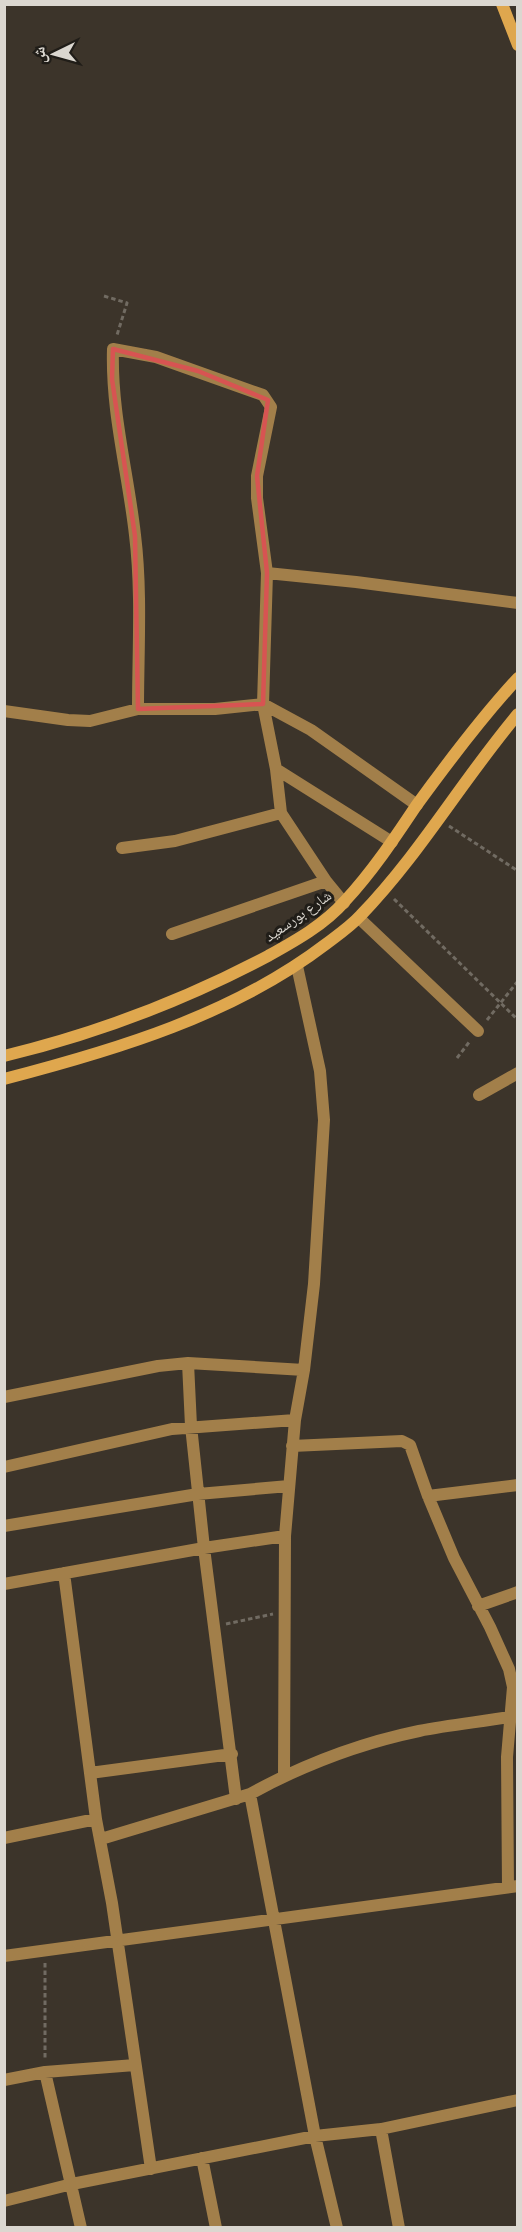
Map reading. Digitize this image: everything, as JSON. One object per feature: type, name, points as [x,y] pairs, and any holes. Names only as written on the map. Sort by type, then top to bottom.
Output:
[{"type":"street","points":[[502,4],[518,45]]},
{"type":"street","points":[[138,709],[138,586],[135,536],[114,400],[113,349],[156,357],[198,370],[263,395],[268,400],[270,407],[257,476],[257,498],[267,573],[264,704],[276,769],[281,813],[326,881],[344,903]]},
{"type":"street","points":[[267,573],[518,603]]},
{"type":"street","name":"شارع بورسعيد","points":[[4,1056],[106,1026],[182,997],[232,975],[291,943],[323,921],[344,903],[392,842],[471,732],[518,678]]},
{"type":"street","points":[[4,711],[90,721],[138,709],[216,709],[264,704],[311,729],[417,805]]},
{"type":"street","points":[[4,1079],[114,1048],[193,1018],[242,996],[297,966],[359,918],[384,889],[518,714]]},
{"type":"street","points":[[276,769],[392,842]]},
{"type":"street","points":[[122,848],[175,841],[281,813]]},
{"type":"street","points":[[172,933],[326,881]]},
{"type":"street","points":[[359,918],[478,1031]]},
{"type":"street","points":[[284,1775],[285,1536],[292,1446],[314,1284],[324,1120],[320,1071],[297,966]]},
{"type":"street","points":[[232,975],[242,996]]},
{"type":"street","points":[[479,1095],[518,1074]]},
{"type":"street","points":[[4,1397],[158,1366],[188,1363],[304,1370]]},
{"type":"street","points":[[188,1363],[191,1426],[198,1494],[236,1799]]},
{"type":"street","points":[[4,1467],[191,1426],[295,1420]]},
{"type":"street","points":[[4,1956],[513,1887],[507,1757],[513,1687],[509,1669],[454,1558],[428,1496],[410,1444],[405,1441],[292,1446]]},
{"type":"street","points":[[428,1496],[518,1485]]},
{"type":"street","points":[[4,1526],[198,1494],[289,1486]]},
{"type":"street","points":[[4,1584],[204,1548],[285,1536]]},
{"type":"street","points":[[64,1574],[96,1819],[101,1839],[151,2169]]},
{"type":"street","points":[[478,1606],[518,1592]]},
{"type":"street","points":[[101,1839],[236,1799],[284,1775],[395,1737],[510,1717]]},
{"type":"street","points":[[90,1773],[231,1754]]},
{"type":"street","points":[[250,1794],[315,2136],[337,2228]]},
{"type":"street","points":[[4,1838],[96,1819]]},
{"type":"street","points":[[4,2080],[45,2072],[135,2065]]},
{"type":"street","points":[[45,2072],[81,2228]]},
{"type":"street","points":[[4,2201],[72,2184],[202,2158],[315,2136],[381,2129],[518,2100]]},
{"type":"street","points":[[381,2129],[399,2228]]},
{"type":"street","points":[[202,2158],[216,2228]]},
{"type":"path","points":[[104,296],[127,303],[113,349]]},
{"type":"path","points":[[438,818],[518,872]]},
{"type":"path","points":[[384,889],[518,1020]]},
{"type":"path","points":[[457,1058],[518,981]]},
{"type":"path","points":[[213,1626],[285,1612]]},
{"type":"path","points":[[45,1950],[45,2072]]},
{"type":"highlighted area","points":[[113,349],[198,371],[268,400],[257,476],[267,573],[263,704],[138,709],[135,536],[112,379]]}]
